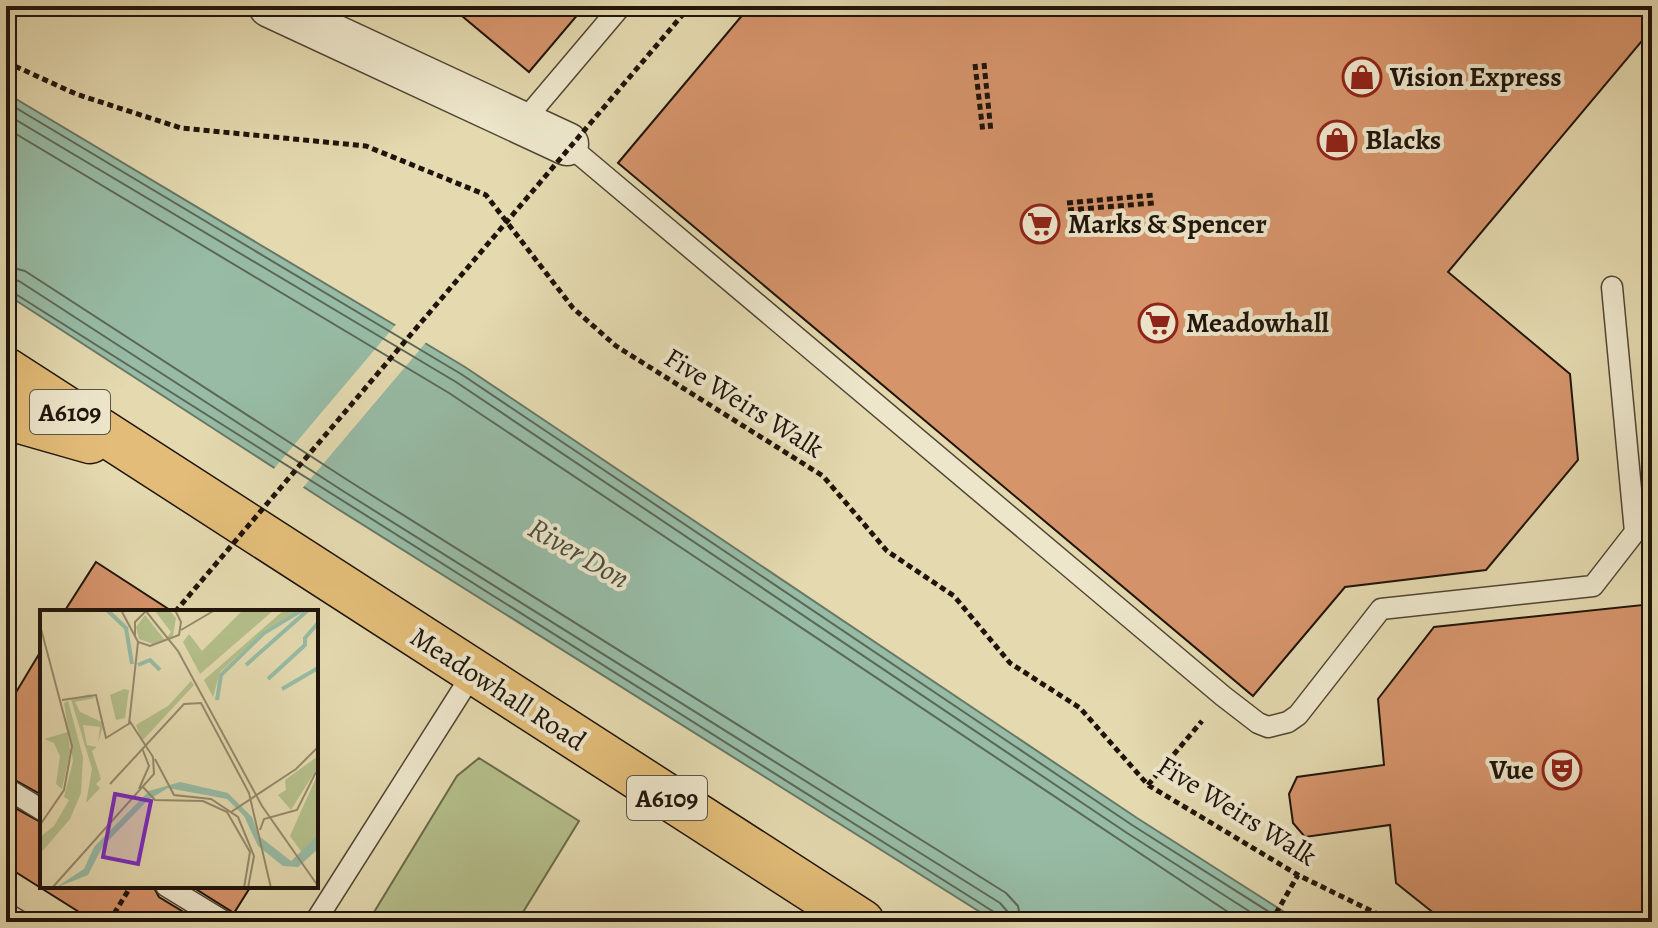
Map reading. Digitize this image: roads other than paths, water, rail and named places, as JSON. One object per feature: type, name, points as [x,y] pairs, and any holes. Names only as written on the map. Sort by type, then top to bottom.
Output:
[{"type":"main road","name":"Meadowhall Road","points":[[6,370],[862,922]]},
{"type":"main road","name":"Meadowhall Road","points":[[6,417],[134,454]]},
{"type":"street","points":[[270,6],[567,144]]},
{"type":"lane","points":[[522,123],[621,6]]},
{"type":"lane","points":[[567,144],[1223,696],[1258,723],[1277,726],[1298,715],[1381,609],[1593,586],[1635,532],[1612,287]]},
{"type":"lane","points":[[315,922],[473,673]]},
{"type":"lane","points":[[6,788],[40,809]]},
{"type":"lane","points":[[169,888],[225,922]]},
{"type":"lane","points":[[6,913],[21,922]]},
{"type":"water","name":"River Don","points":[[6,93],[465,367],[1137,818],[1300,922],[996,922],[333,506],[6,294]]},
{"type":"place","name":"Vision Express","points":[[1362,77]]},
{"type":"place","name":"Blacks","points":[[1337,140]]},
{"type":"place","name":"Marks & Spencer","points":[[1040,224]]},
{"type":"place","name":"Meadowhall","points":[[1158,323]]},
{"type":"place","name":"Vue","points":[[1562,770]]}]
